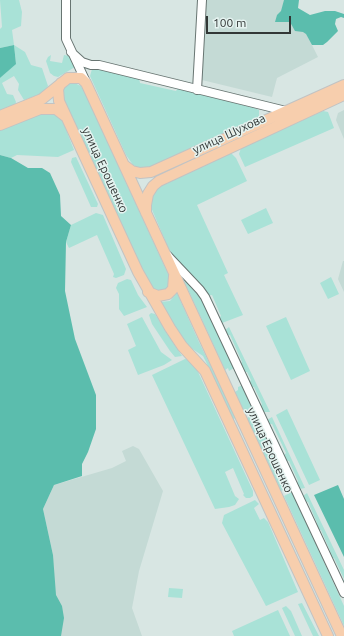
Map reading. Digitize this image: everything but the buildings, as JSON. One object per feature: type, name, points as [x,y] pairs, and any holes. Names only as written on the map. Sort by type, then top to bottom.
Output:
[{"type":"main road","points":[[0,116],[42,99],[65,80],[81,78],[86,83]]},
{"type":"main road","name":"улица Ерошенко","points":[[65,80],[58,89],[58,95],[66,117],[148,292],[182,346],[205,371],[328,636]]},
{"type":"main road","name":"улица Ерошенко","points":[[86,83],[342,636]]},
{"type":"main road","name":"улица Шухова","points":[[124,165],[132,171],[140,173],[151,172],[344,86]]},
{"type":"main road","name":"улица Шухова","points":[[146,215],[148,194],[153,186],[159,181],[344,95]]},
{"type":"main road","points":[[0,125],[40,109],[56,109],[66,117]]},
{"type":"main road","points":[[148,292],[158,296],[168,294],[173,289],[174,275]]},
{"type":"street","name":"улица Ерошенко","points":[[66,0],[66,39],[86,83]]},
{"type":"street","points":[[197,90],[202,0]]},
{"type":"street","points":[[71,52],[82,62],[91,65],[99,65],[287,111]]},
{"type":"street","points":[[65,80],[91,65]]},
{"type":"street","points":[[86,83],[86,72],[91,65]]},
{"type":"street","name":"улица Ерошенко","points":[[163,251],[184,271],[205,297],[293,488],[344,593]]},
{"type":"shaded area","points":[[203,0],[292,0],[297,15],[318,57],[277,78],[272,97],[202,80],[200,59]]},
{"type":"shaded area","points":[[344,110],[344,139],[336,120],[338,113]]},
{"type":"shaded area","points":[[344,261],[344,292],[338,279]]},
{"type":"shaded area","points":[[133,446],[139,449],[163,491],[139,571],[132,608],[142,636],[54,636],[53,555],[43,509],[54,485],[112,468],[126,461],[122,451]]},
{"type":"green space","points":[[0,0],[19,0],[22,12],[21,26],[12,30],[14,45],[0,48],[0,29],[2,27]]},
{"type":"green space","points":[[284,0],[299,0],[298,8],[310,15],[325,11],[335,11],[344,14],[344,18],[341,17],[336,19],[335,24],[338,31],[327,42],[323,45],[312,45],[306,34],[295,31],[290,22],[275,22],[277,15],[281,11]]},
{"type":"green space","points":[[14,45],[25,52],[31,65],[42,68],[48,86],[45,91],[24,100],[18,90],[19,84],[14,76],[2,83],[7,94],[13,95],[16,102],[15,105],[0,111],[0,78],[16,63]]},
{"type":"green space","points":[[14,45],[16,64],[0,78],[0,48]]},
{"type":"green space","points":[[51,55],[50,61],[62,63],[64,55],[69,56],[75,67],[58,77],[54,76],[50,73],[46,61]]},
{"type":"green space","points":[[96,68],[139,78],[140,83],[176,91],[178,88],[254,108],[259,110],[259,117],[146,169],[137,167],[133,165],[126,155],[90,76],[92,69]]},
{"type":"green space","points":[[72,82],[81,86],[85,93],[169,276],[167,289],[163,291],[155,290],[150,286],[64,100],[64,87]]},
{"type":"green space","points":[[323,111],[328,112],[334,128],[245,167],[239,154],[241,148]]},
{"type":"green space","points":[[39,113],[56,113],[62,119],[74,150],[58,157],[17,155],[11,158],[0,155],[0,130]]},
{"type":"green space","points":[[231,153],[236,158],[247,181],[197,205],[228,273],[224,275],[243,315],[222,323],[218,319],[221,316],[212,295],[207,296],[199,283],[170,252],[150,205],[152,195],[159,187]]},
{"type":"green space","points":[[0,155],[11,158],[28,168],[42,168],[50,173],[60,195],[61,216],[71,225],[66,242],[65,291],[75,339],[96,395],[96,429],[82,464],[82,476],[54,485],[43,509],[53,555],[56,595],[62,606],[64,618],[61,636],[0,636]]},
{"type":"green space","points":[[76,157],[98,204],[97,207],[91,207],[71,162],[72,158]]},
{"type":"green space","points":[[266,208],[273,223],[248,234],[241,220]]},
{"type":"green space","points":[[96,213],[103,215],[126,269],[124,275],[116,278],[113,277],[114,274],[97,235],[69,248],[66,242],[71,225]]},
{"type":"green space","points":[[179,270],[200,295],[234,368],[229,371],[228,368],[225,370]]},
{"type":"green space","points":[[331,277],[339,294],[328,299],[320,283]]},
{"type":"green space","points":[[127,279],[131,280],[138,295],[147,307],[124,316],[119,309],[119,294],[116,288],[118,283]]},
{"type":"green space","points":[[177,293],[236,418],[233,419],[203,356],[185,344],[160,302],[170,301]]},
{"type":"green space","points":[[151,313],[155,314],[182,356],[175,357],[170,351],[152,324],[149,315]]},
{"type":"green space","points":[[142,317],[161,352],[172,360],[164,365],[138,375],[128,350],[136,346],[127,324]]},
{"type":"green space","points":[[286,317],[310,371],[291,380],[266,326]]},
{"type":"green space","points":[[229,327],[270,412],[261,412],[260,407],[262,404],[254,387],[250,387],[248,383],[251,380],[247,372],[242,372],[240,365],[242,362],[230,335],[225,335],[224,331]]},
{"type":"green space","points":[[185,359],[193,361],[253,491],[253,496],[246,498],[243,495],[244,494],[233,468],[225,472],[235,496],[239,499],[235,505],[229,507],[215,509],[152,375]]},
{"type":"green space","points":[[243,385],[254,409],[245,413],[235,392],[238,390],[238,387]]},
{"type":"green space","points":[[287,409],[320,480],[309,485],[276,415]]},
{"type":"green space","points":[[255,414],[289,487],[281,491],[247,418]]},
{"type":"green space","points":[[272,417],[305,488],[299,489],[296,485],[298,481],[289,461],[284,460],[282,457],[286,453],[272,424],[267,424],[267,420]]},
{"type":"green space","points":[[338,485],[344,499],[344,557],[314,495]]},
{"type":"green space","points":[[292,492],[344,606],[344,626],[284,496]]},
{"type":"green space","points":[[307,493],[344,570],[344,579],[334,558],[329,558],[327,554],[330,551],[321,530],[316,530],[314,526],[317,523],[308,502],[302,501],[303,496]]},
{"type":"green space","points":[[255,500],[259,504],[254,508],[260,520],[264,518],[268,522],[298,592],[266,606],[222,523],[224,515]]},
{"type":"green space","points":[[344,579],[344,586],[341,583]]},
{"type":"green space","points":[[169,588],[183,589],[182,598],[168,597]]},
{"type":"green space","points":[[302,603],[319,636],[313,636],[298,604]]},
{"type":"green space","points":[[286,606],[291,611],[302,636],[295,636],[282,608]]},
{"type":"green space","points":[[278,610],[290,636],[234,636],[232,631]]}]
